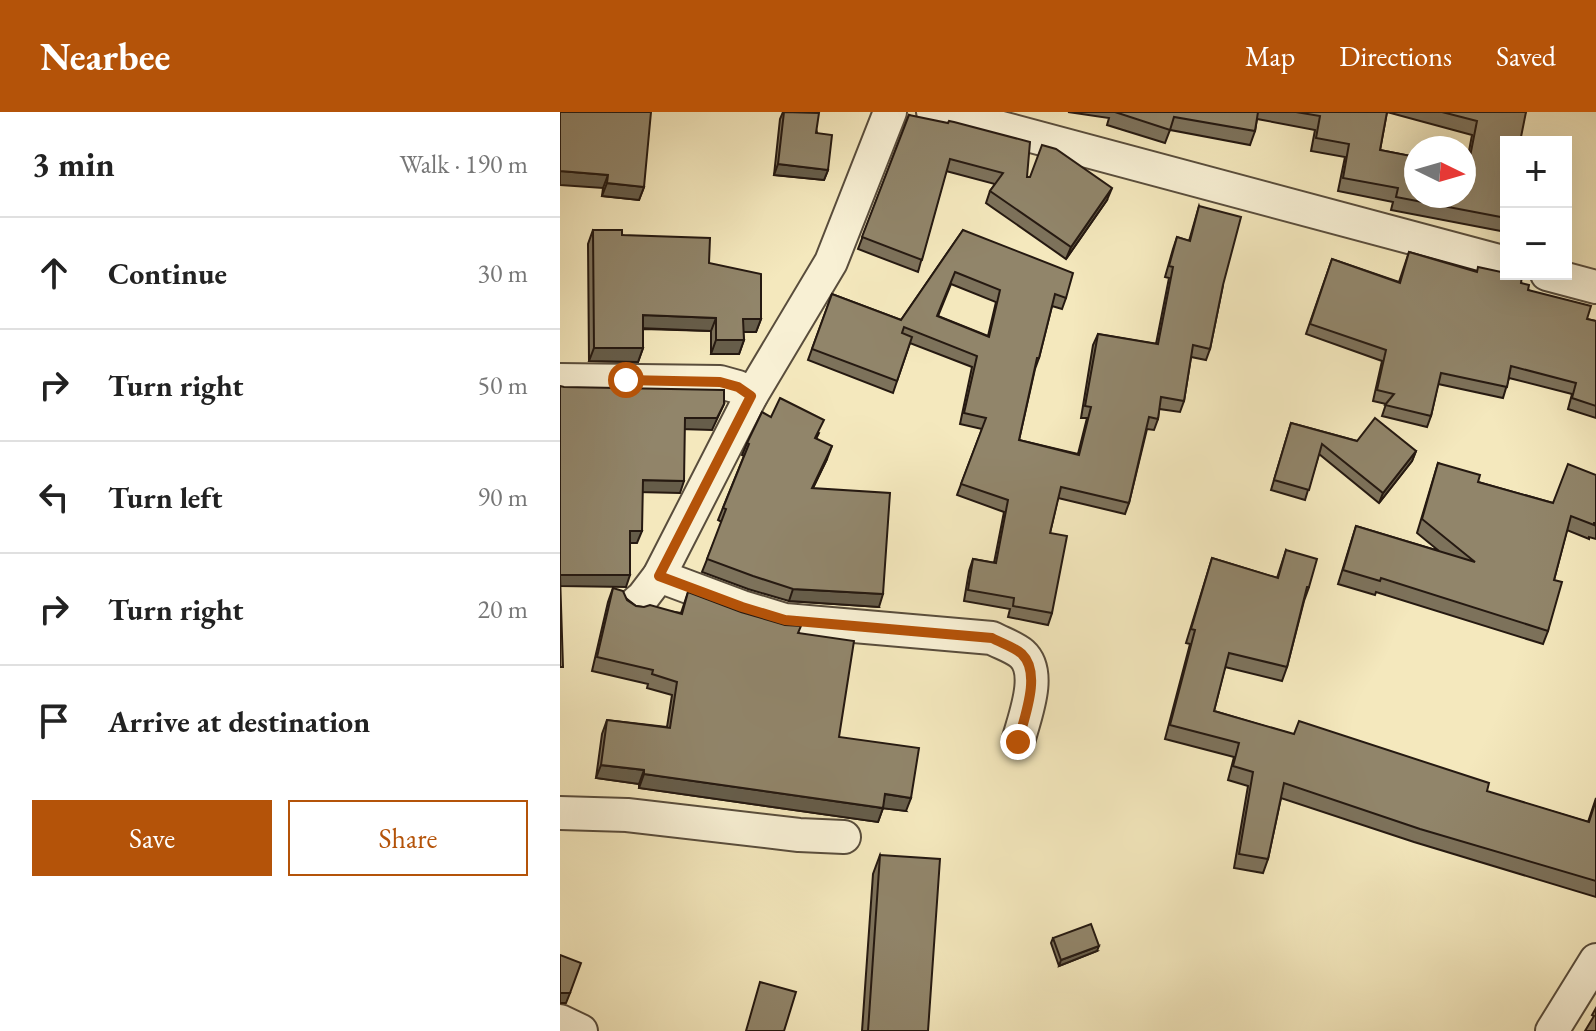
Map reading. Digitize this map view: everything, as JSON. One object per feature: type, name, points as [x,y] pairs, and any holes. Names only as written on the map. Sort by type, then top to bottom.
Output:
[{"type":"street","points":[[637,602],[659,576],[751,396],[831,262],[890,112]]},
{"type":"street","points":[[933,112],[1500,261]]},
{"type":"street","points":[[1570,280],[1596,287]]},
{"type":"street","points":[[560,380],[720,382],[738,387],[751,396]]},
{"type":"street","points":[[659,576],[785,620],[992,638],[1022,654],[1032,673],[1018,742]]},
{"type":"street","points":[[560,813],[627,815],[799,835],[844,837]]},
{"type":"street","points":[[1552,1031],[1596,960]]},
{"type":"street","points":[[560,1021],[581,1031]]},
{"type":"building","points":[[560,112],[651,112],[644,187],[607,183],[608,175],[560,171]]},
{"type":"building","points":[[784,112],[819,113],[816,133],[832,135],[828,170],[778,164]]},
{"type":"building","points":[[1115,112],[1258,112],[1255,131],[1174,117],[1170,130]]},
{"type":"building","points":[[1296,112],[1387,112],[1380,150],[1404,155],[1404,199],[1396,197],[1398,188],[1343,178],[1349,144],[1316,138],[1320,116]]},
{"type":"building","points":[[1442,112],[1526,112],[1521,136],[1500,136],[1500,217],[1454,208],[1476,208],[1474,136],[1477,121]]},
{"type":"building","points":[[909,115],[954,122],[1030,142],[1027,177],[1030,177],[1042,145],[1056,149],[1112,188],[1071,247],[990,191],[1003,173],[950,159],[922,260],[862,237]]},
{"type":"building","points":[[1199,206],[1241,217],[1210,349],[1193,345],[1184,401],[1161,397],[1158,419],[1149,417],[1129,503],[1061,487],[1050,533],[1067,536],[1052,613],[1013,606],[1014,598],[968,590],[973,559],[996,563],[1008,500],[961,484],[986,418],[964,413],[977,356],[904,327],[902,333],[912,337],[897,381],[812,349],[832,294],[901,320],[963,230],[1073,273],[1066,298],[1055,294],[1019,440],[1079,455],[1091,407],[1085,406],[1098,334],[1158,344],[1173,267],[1169,266],[1177,237],[1190,241]],"holes":[[[955,272],[1000,290],[989,337],[937,316]]]},
{"type":"building","points":[[593,230],[622,230],[622,235],[710,238],[709,263],[761,274],[761,319],[743,319],[744,340],[716,340],[716,318],[643,315],[643,348],[594,348]]},
{"type":"building","points":[[1409,252],[1477,272],[1478,267],[1500,272],[1500,280],[1521,280],[1521,283],[1529,285],[1528,290],[1591,306],[1587,319],[1596,321],[1596,406],[1572,398],[1576,383],[1511,366],[1507,387],[1441,373],[1431,416],[1385,405],[1394,394],[1377,390],[1386,350],[1310,324],[1332,259],[1400,283]]},
{"type":"building","points":[[560,386],[724,390],[724,404],[717,418],[685,418],[684,481],[643,480],[642,531],[630,531],[630,575],[560,575]]},
{"type":"building","points":[[780,398],[824,420],[815,438],[832,446],[812,488],[890,493],[883,594],[793,589],[707,559],[747,443],[762,412],[771,417]]},
{"type":"building","points":[[1375,418],[1416,451],[1383,493],[1322,444],[1309,490],[1274,480],[1291,423],[1357,441]]},
{"type":"building","points":[[1438,463],[1480,475],[1478,482],[1553,503],[1568,464],[1596,475],[1596,523],[1594,525],[1571,516],[1554,580],[1562,582],[1548,631],[1381,578],[1380,581],[1343,570],[1356,526],[1475,562],[1422,519]]},
{"type":"building","points":[[1286,550],[1317,559],[1287,667],[1229,653],[1214,711],[1294,734],[1299,721],[1489,783],[1487,791],[1589,822],[1596,800],[1596,881],[1420,829],[1284,783],[1268,859],[1239,854],[1253,772],[1233,766],[1239,743],[1170,725],[1195,630],[1191,629],[1212,558],[1278,578]]},
{"type":"building","points":[[560,575],[563,667],[560,667]]},
{"type":"building","points":[[613,588],[623,591],[627,600],[636,606],[650,605],[682,614],[688,592],[741,612],[785,625],[801,626],[798,633],[854,641],[839,737],[919,748],[911,798],[885,794],[883,808],[644,774],[644,770],[601,765],[607,720],[670,728],[677,682],[652,674],[653,670],[597,657]]},
{"type":"building","points":[[880,855],[940,859],[928,1031],[868,1031]]},
{"type":"building","points":[[1091,924],[1099,946],[1061,960],[1053,938]]},
{"type":"building","points":[[560,955],[581,963],[570,993],[560,993]]},
{"type":"building","points":[[760,982],[796,992],[784,1031],[746,1031]]},
{"type":"building","points":[[1596,1008],[1596,1031],[1585,1031],[1594,1016]]},
{"type":"route","points":[[626,380],[720,382],[738,387],[751,396],[659,576],[785,620],[992,638],[1022,654],[1032,673],[1018,742]]}]
